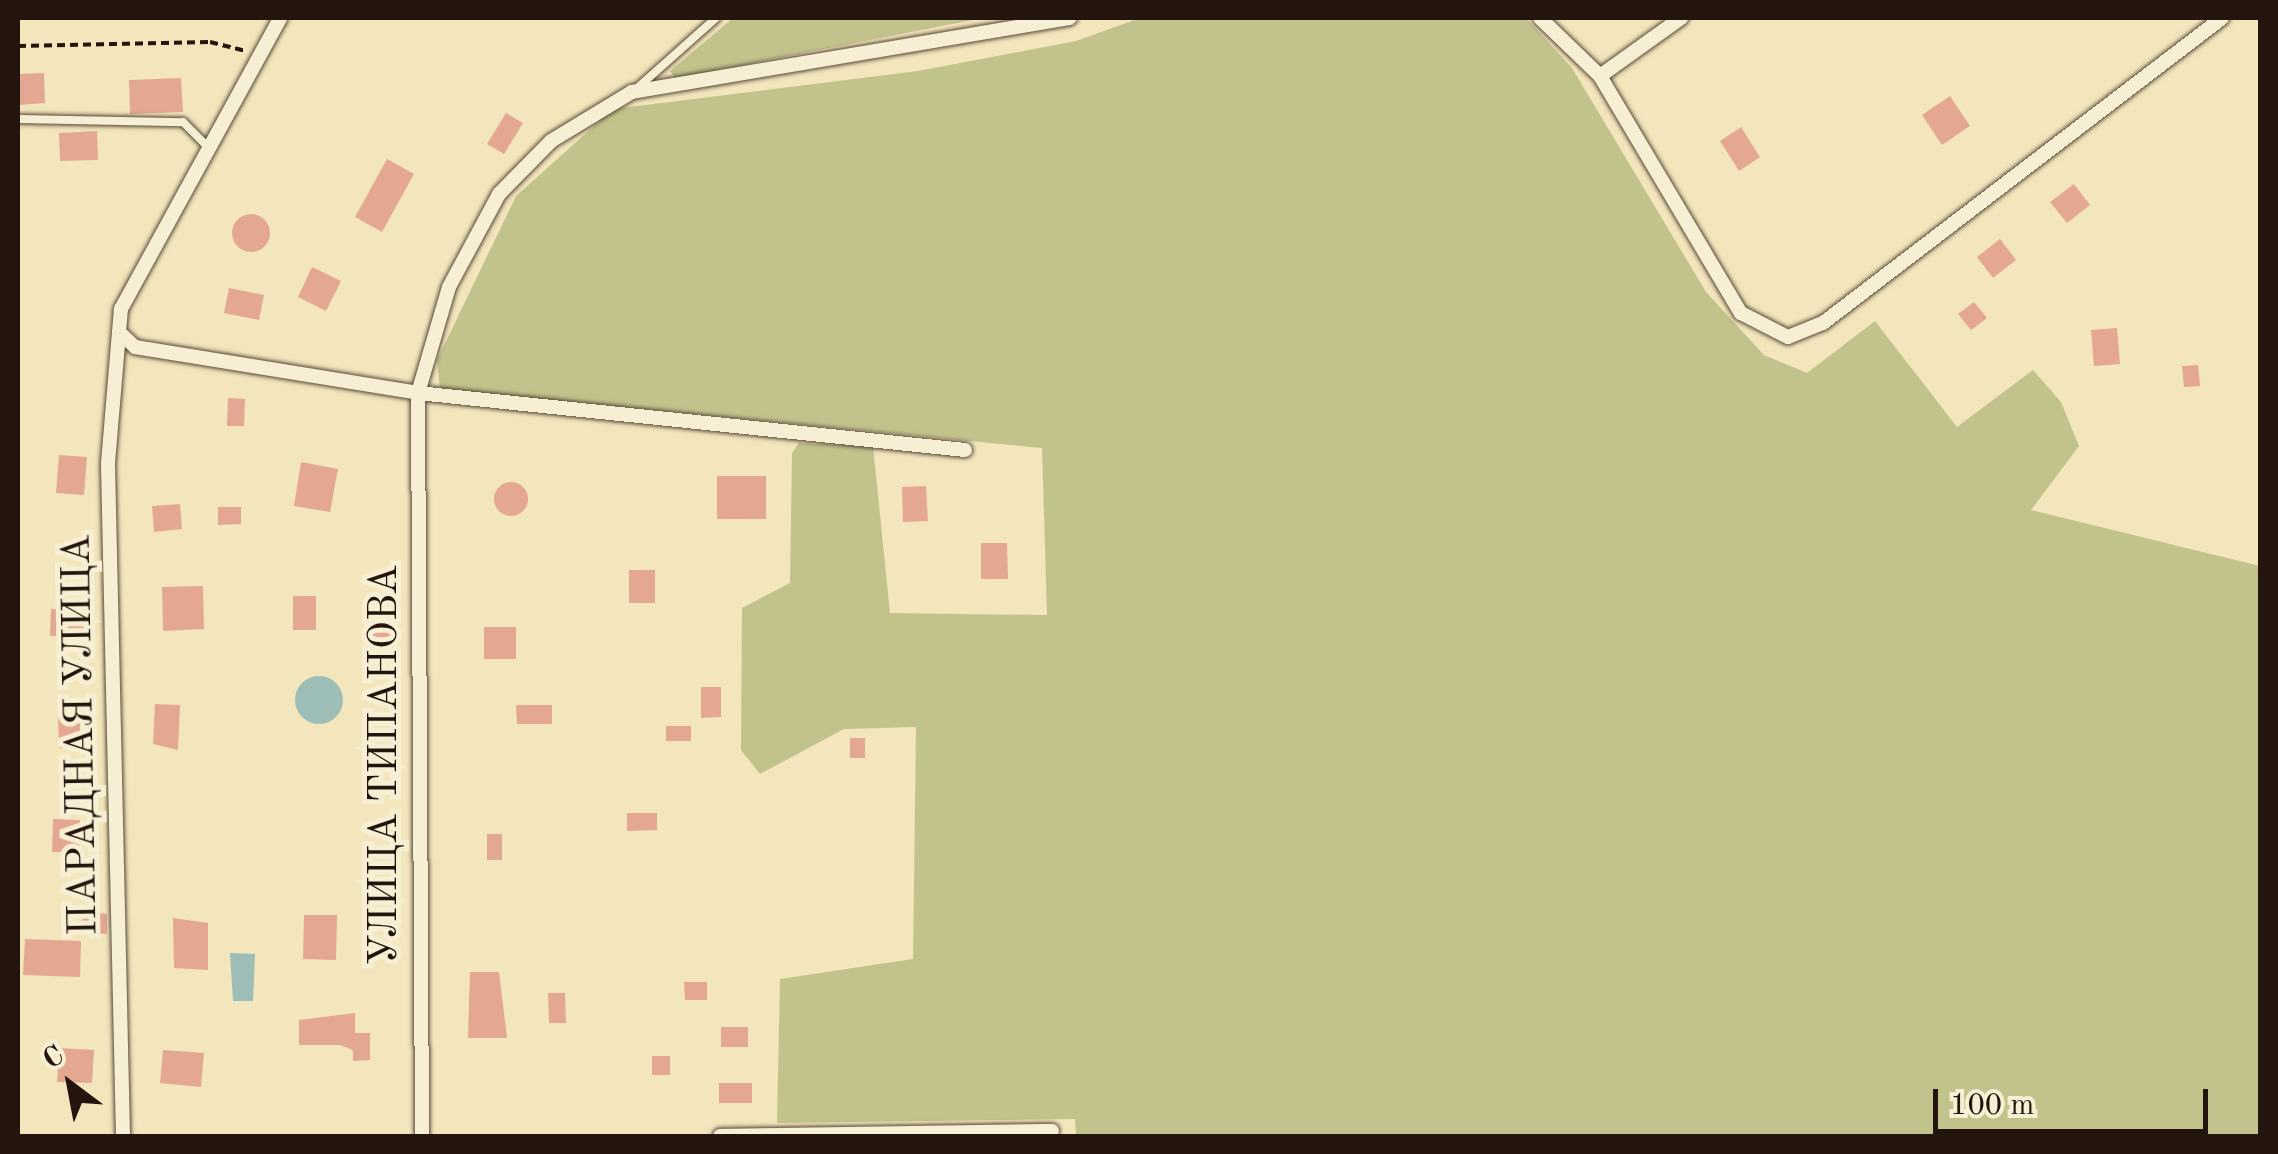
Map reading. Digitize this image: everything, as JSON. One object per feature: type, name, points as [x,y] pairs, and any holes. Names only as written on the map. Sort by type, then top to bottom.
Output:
[{"type":"street","name":"ПАРАДНАЯ УЛИЦА","points":[[123,1136],[108,464],[121,310],[280,18]]},
{"type":"street","points":[[632,92],[1070,18]]},
{"type":"street","points":[[1540,18],[1600,76],[1740,312],[1788,337],[1823,324],[2222,18]]},
{"type":"street","points":[[1600,76],[1681,18]]},
{"type":"street","name":"УЛИЦА ТИПАНОВА","points":[[422,1136],[418,393],[442,304],[499,194],[551,141],[632,92]]},
{"type":"street","points":[[119,332],[135,347],[418,393],[965,450]]},
{"type":"street","points":[[720,1136],[1052,1131]]},
{"type":"lane","points":[[632,92],[716,18]]},
{"type":"lane","points":[[20,119],[183,122],[209,150]]},
{"type":"path","points":[[18,46],[210,42],[263,54]]},
{"type":"green space","points":[[733,18],[983,18],[675,78],[670,71]]},
{"type":"green space","points":[[1140,18],[1526,18],[1572,68],[1706,292],[1764,355],[1807,373],[1875,321],[1957,427],[2033,370],[2061,402],[2079,446],[2031,510],[2260,566],[2260,1136],[1076,1136],[1075,1119],[777,1123],[780,979],[913,959],[916,727],[844,729],[760,774],[741,750],[742,608],[790,583],[792,453],[799,443],[873,446],[890,613],[1047,615],[1042,448],[440,389],[437,360],[516,196],[613,109],[918,71],[1076,41]]},
{"type":"water","points":[[319,676],[336,683],[343,700],[336,717],[319,724],[302,717],[295,700],[302,683]]},
{"type":"water","points":[[230,953],[255,954],[253,1001],[233,1001]]},
{"type":"building","points":[[44,73],[45,103],[19,105],[18,74]]},
{"type":"building","points":[[181,78],[183,112],[130,114],[129,80]]},
{"type":"building","points":[[1950,96],[1970,126],[1942,145],[1922,115]]},
{"type":"building","points":[[506,113],[523,123],[504,154],[487,144]]},
{"type":"building","points":[[1741,127],[1760,157],[1739,171],[1720,141]]},
{"type":"building","points":[[97,131],[98,160],[60,161],[59,133]]},
{"type":"building","points":[[387,159],[414,174],[382,232],[355,217]]},
{"type":"building","points":[[2074,184],[2090,205],[2067,223],[2050,202]]},
{"type":"building","points":[[251,214],[264,220],[270,233],[264,246],[251,252],[238,246],[232,233],[238,220]]},
{"type":"building","points":[[2000,239],[2016,260],[1993,278],[1977,257]]},
{"type":"building","points":[[312,267],[341,281],[326,311],[298,297]]},
{"type":"building","points":[[229,288],[264,295],[259,320],[224,313]]},
{"type":"building","points":[[1974,302],[1987,318],[1971,330],[1958,314]]},
{"type":"building","points":[[2117,328],[2120,364],[2094,366],[2091,330]]},
{"type":"building","points":[[2198,365],[2200,386],[2184,387],[2182,366]]},
{"type":"building","points":[[228,398],[245,399],[244,426],[227,426]]},
{"type":"building","points":[[59,455],[87,457],[84,495],[56,493]]},
{"type":"building","points":[[301,462],[338,469],[330,512],[294,506]]},
{"type":"building","points":[[717,476],[766,476],[766,519],[717,519]]},
{"type":"building","points":[[511,482],[523,487],[528,499],[523,511],[511,516],[499,511],[494,499],[499,487]]},
{"type":"building","points":[[926,486],[928,521],[903,522],[902,487]]},
{"type":"building","points":[[180,504],[182,529],[154,532],[152,506]]},
{"type":"building","points":[[218,507],[241,507],[241,524],[218,525]]},
{"type":"building","points":[[981,543],[1007,543],[1008,579],[981,579]]},
{"type":"building","points":[[629,570],[655,570],[655,603],[629,603]]},
{"type":"building","points":[[203,586],[204,629],[163,631],[162,587]]},
{"type":"building","points":[[293,596],[316,596],[316,630],[293,630]]},
{"type":"building","points":[[51,609],[87,610],[87,637],[50,636]]},
{"type":"building","points":[[370,611],[393,611],[393,645],[370,645]]},
{"type":"building","points":[[484,627],[516,627],[516,659],[484,659]]},
{"type":"building","points":[[701,687],[721,687],[721,717],[701,718]]},
{"type":"building","points":[[155,704],[180,705],[178,750],[153,744]]},
{"type":"building","points":[[516,705],[552,705],[552,724],[517,724]]},
{"type":"building","points":[[89,715],[90,748],[59,748],[58,716]]},
{"type":"building","points":[[666,726],[691,726],[691,741],[666,741]]},
{"type":"building","points":[[850,738],[865,738],[865,758],[850,758]]},
{"type":"building","points":[[627,813],[657,813],[657,830],[627,831]]},
{"type":"building","points":[[53,819],[80,820],[79,852],[52,852]]},
{"type":"building","points":[[487,834],[502,834],[502,860],[487,860]]},
{"type":"building","points":[[83,911],[107,914],[107,934],[82,932]]},
{"type":"building","points":[[304,915],[337,915],[336,960],[303,959]]},
{"type":"building","points":[[173,918],[208,923],[208,970],[174,968]]},
{"type":"building","points":[[25,939],[81,941],[80,977],[23,975]]},
{"type":"building","points":[[470,972],[499,972],[507,1038],[468,1038]]},
{"type":"building","points":[[684,982],[707,982],[707,1000],[685,1000]]},
{"type":"building","points":[[548,993],[565,993],[566,1023],[549,1023]]},
{"type":"building","points":[[355,1013],[355,1033],[370,1033],[370,1060],[353,1061],[353,1050],[340,1045],[299,1045],[299,1020]]},
{"type":"building","points":[[721,1027],[748,1027],[748,1047],[721,1047]]},
{"type":"building","points":[[59,1048],[94,1050],[92,1083],[57,1082]]},
{"type":"building","points":[[163,1050],[204,1053],[201,1087],[160,1083]]},
{"type":"building","points":[[652,1056],[670,1056],[670,1075],[652,1075]]},
{"type":"building","points":[[719,1083],[752,1083],[752,1103],[719,1103]]}]
